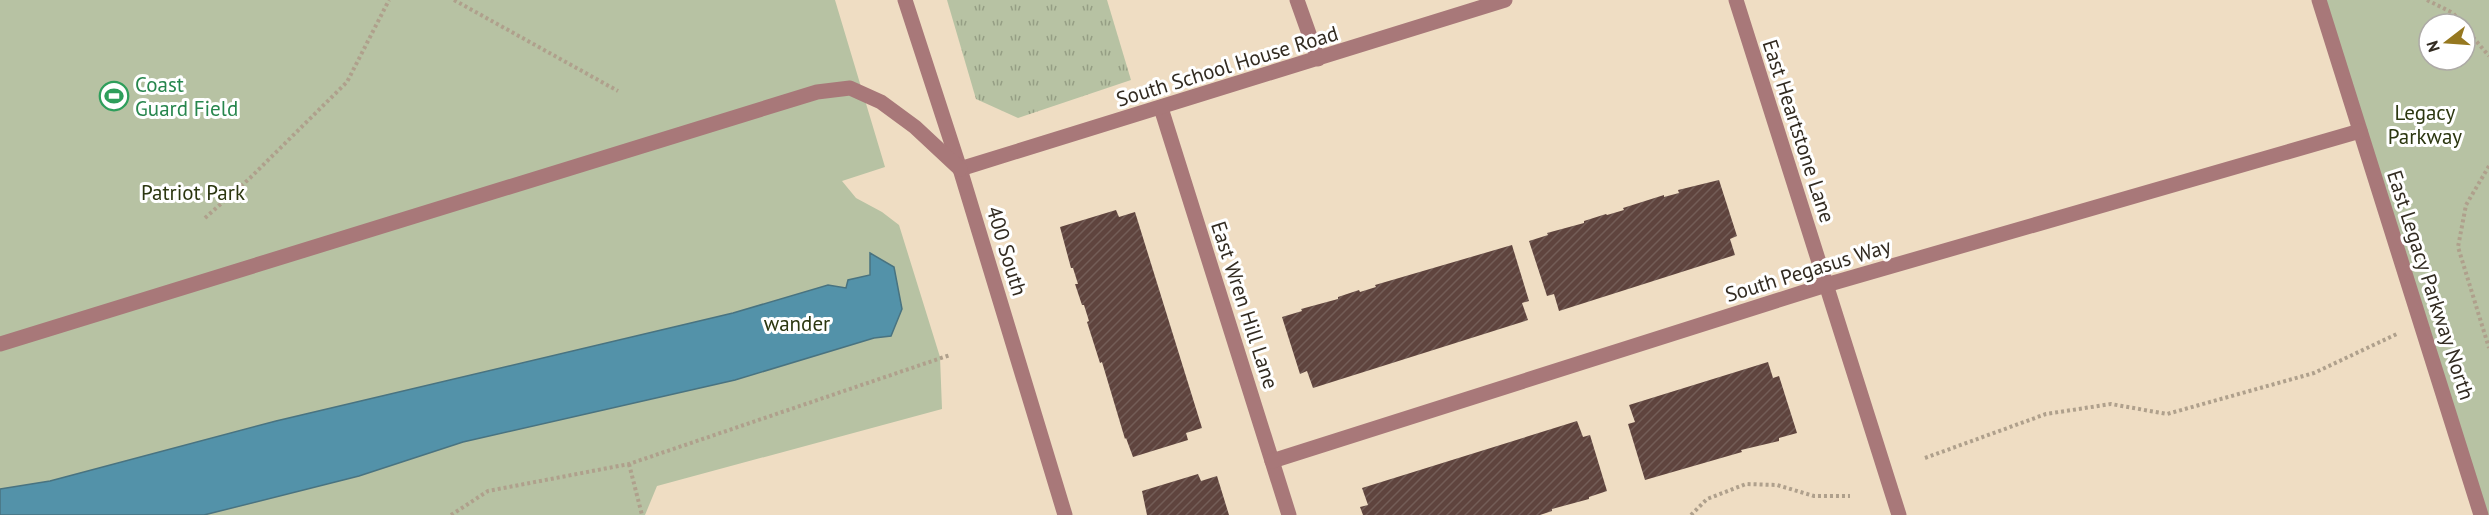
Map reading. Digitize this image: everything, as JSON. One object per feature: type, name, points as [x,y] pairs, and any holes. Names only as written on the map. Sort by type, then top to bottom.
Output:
[{"type":"street","name":"400 South","points":[[905,0],[960,170],[1065,515]]},
{"type":"street","points":[[1297,0],[1318,59]]},
{"type":"street","name":"South School House Road","points":[[960,170],[1505,0]]},
{"type":"street","name":"East Heartstone Lane","points":[[1736,0],[1899,515]]},
{"type":"street","name":"East Legacy Parkway North","points":[[2319,0],[2481,515]]},
{"type":"street","points":[[0,344],[817,92],[850,88],[889,108],[915,127],[960,170]]},
{"type":"street","name":"East Wren Hill Lane","points":[[1161,108],[1289,515]]},
{"type":"street","name":"South Pegasus Way","points":[[1272,461],[1826,285],[2360,131]]},
{"type":"path","points":[[205,218],[250,178],[347,82],[389,0]]},
{"type":"path","points":[[454,0],[618,91]]},
{"type":"path","points":[[2427,0],[2449,12]]},
{"type":"path","points":[[2477,42],[2489,56]]},
{"type":"path","points":[[2489,166],[2466,205],[2458,247],[2489,348]]},
{"type":"path","points":[[1925,458],[2046,414],[2111,404],[2167,414],[2179,411],[2314,373],[2403,332]]},
{"type":"path","points":[[451,515],[488,491],[629,464],[950,355]]},
{"type":"path","points":[[629,464],[642,515]]},
{"type":"path","points":[[1690,515],[1707,499],[1746,484],[1776,485],[1814,496],[1850,496]]},
{"type":"green space","name":"Patriot Park","points":[[0,0],[835,0],[885,167],[842,181],[856,198],[882,212],[899,225],[940,357],[942,409],[657,486],[645,515],[0,515]]},
{"type":"green space","points":[[947,0],[1107,0],[1131,80],[1018,118],[976,99]]},
{"type":"green space","name":"Legacy Parkway","points":[[2319,0],[2489,0],[2489,515],[2481,515]]},
{"type":"water","points":[[870,253],[894,267],[902,309],[891,336],[874,338],[735,380],[463,442],[359,476],[204,515],[0,515],[0,489],[50,481],[276,421],[733,313],[828,285],[846,288],[848,280],[870,275]]},
{"type":"building","points":[[1719,180],[1737,236],[1730,239],[1735,255],[1559,311],[1554,294],[1547,296],[1529,241],[1548,235],[1547,233],[1624,210],[1623,208],[1664,195],[1664,197],[1679,193],[1678,190]]},
{"type":"building","points":[[1116,210],[1119,217],[1135,212],[1202,428],[1186,433],[1188,440],[1133,457],[1125,439],[1102,362],[1100,363],[1060,227]]},
{"type":"building","points":[[1512,245],[1529,301],[1522,303],[1528,320],[1313,388],[1307,371],[1300,374],[1282,317],[1359,290],[1360,292],[1376,287],[1375,285]]},
{"type":"building","points":[[1768,362],[1773,378],[1779,376],[1797,433],[1779,438],[1779,441],[1741,450],[1742,452],[1645,480],[1628,424],[1635,422],[1629,405]]},
{"type":"building","points":[[1577,421],[1583,437],[1590,435],[1607,491],[1589,497],[1589,499],[1552,509],[1540,515],[1363,515],[1360,507],[1368,505],[1362,488]]},
{"type":"building","points":[[1198,474],[1201,481],[1217,476],[1229,515],[1147,515],[1142,491]]},
{"type":"place","name":"Coast Guard Field","points":[[114,96]]},
{"type":"park label","name":"wander","points":[[797,323]]}]
